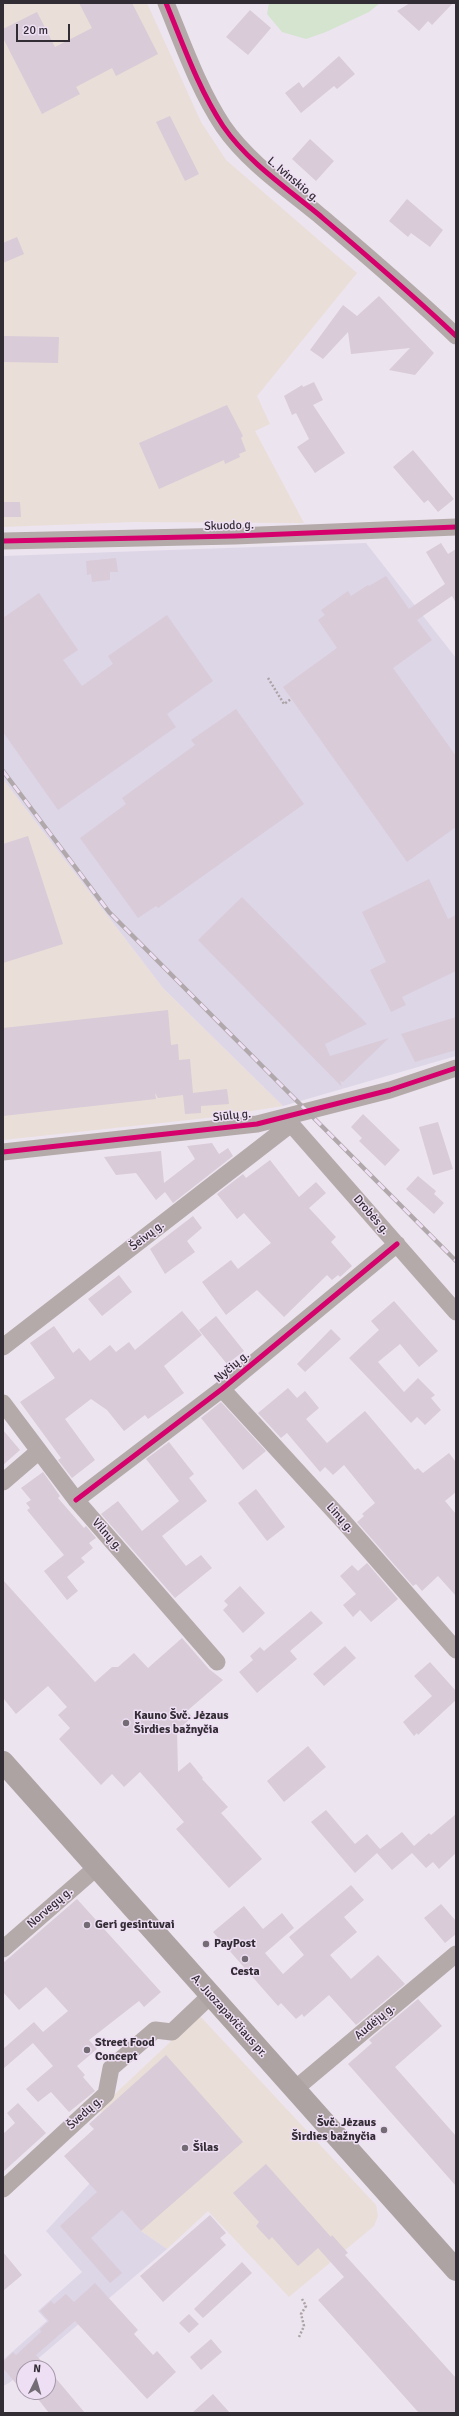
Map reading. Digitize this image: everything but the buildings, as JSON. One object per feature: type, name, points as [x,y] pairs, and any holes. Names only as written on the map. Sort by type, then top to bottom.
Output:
[{"type":"main road","name":"A. Juozapavičiaus pr.","points":[[3,1762],[456,2270]]},
{"type":"street","name":"L. Ivinskio g.","points":[[166,3],[203,92],[224,126],[239,146],[268,173],[401,284],[456,336]]},
{"type":"street","name":"Skuodo g.","points":[[3,541],[219,536],[456,527]]},
{"type":"street","name":"Siūlų g.","points":[[3,1152],[290,1120],[390,1090],[456,1068]]},
{"type":"street","name":"Drobės g.","points":[[290,1120],[456,1312]]},
{"type":"street","name":"Šeivų g.","points":[[3,1348],[290,1120]]},
{"type":"street","name":"Nyčių g.","points":[[76,1500],[222,1389],[397,1244]]},
{"type":"street","name":"Linų g.","points":[[222,1389],[344,1522],[456,1650]]},
{"type":"street","name":"Vilnų g.","points":[[3,1403],[76,1500],[217,1662]]},
{"type":"street","points":[[3,1482],[39,1451]]},
{"type":"street","name":"Norvegų g.","points":[[3,1949],[97,1867]]},
{"type":"street","name":"Audėjų g.","points":[[294,2089],[456,1954]]},
{"type":"street","name":"Švedų g.","points":[[3,2189],[106,2094],[111,2068],[155,2030],[172,2032],[211,1995]]},
{"type":"path","points":[[268,678],[284,704],[291,698]]},
{"type":"path","points":[[299,2337],[304,2326],[301,2314],[306,2306],[302,2299]]},
{"type":"shaded area","points":[[3,3],[147,3],[201,122],[226,160],[357,273],[257,396],[270,424],[255,431],[304,523],[133,522],[3,527]]},
{"type":"shaded area","points":[[366,543],[456,658],[456,1056],[283,1106],[163,988],[3,779],[3,556]]},
{"type":"shaded area","points":[[3,779],[163,988],[283,1106],[207,1118],[3,1140]]},
{"type":"shaded area","points":[[199,2015],[376,2205],[378,2216],[374,2226],[289,2297],[208,2211],[167,2249],[141,2231],[115,2202],[128,2144],[99,2109]]},
{"type":"shaded area","points":[[101,2171],[115,2202],[141,2231],[167,2249],[36,2360],[16,2360],[16,2377],[3,2386],[3,2360],[47,2321],[38,2311],[82,2272],[46,2231]]},
{"type":"green space","points":[[269,3],[380,3],[369,12],[326,32],[306,39],[282,32],[267,14]]},
{"type":"railway","points":[[3,771],[109,912],[456,1261]]},
{"type":"cycle path","points":[[166,3],[206,97],[223,126],[243,151],[422,304],[456,336]]},
{"type":"cycle path","points":[[3,541],[235,536],[456,527]]},
{"type":"cycle path","points":[[3,1152],[257,1124],[390,1090],[456,1068]]},
{"type":"cycle path","points":[[76,1500],[222,1389],[397,1244]]},
{"type":"place","name":"Kauno Švč. Jėzaus Širdies bažnyčia","points":[[126,1723]]},
{"type":"place","name":"Geri gesintuvai","points":[[87,1925]]},
{"type":"place","name":"PayPost","points":[[206,1944]]},
{"type":"place","name":"Cesta","points":[[245,1959]]},
{"type":"place","name":"Street Food Concept","points":[[87,2050]]},
{"type":"place","name":"Švč. Jėzaus Širdies bažnyčia","points":[[384,2130]]},
{"type":"place","name":"Šilas","points":[[185,2148]]}]
